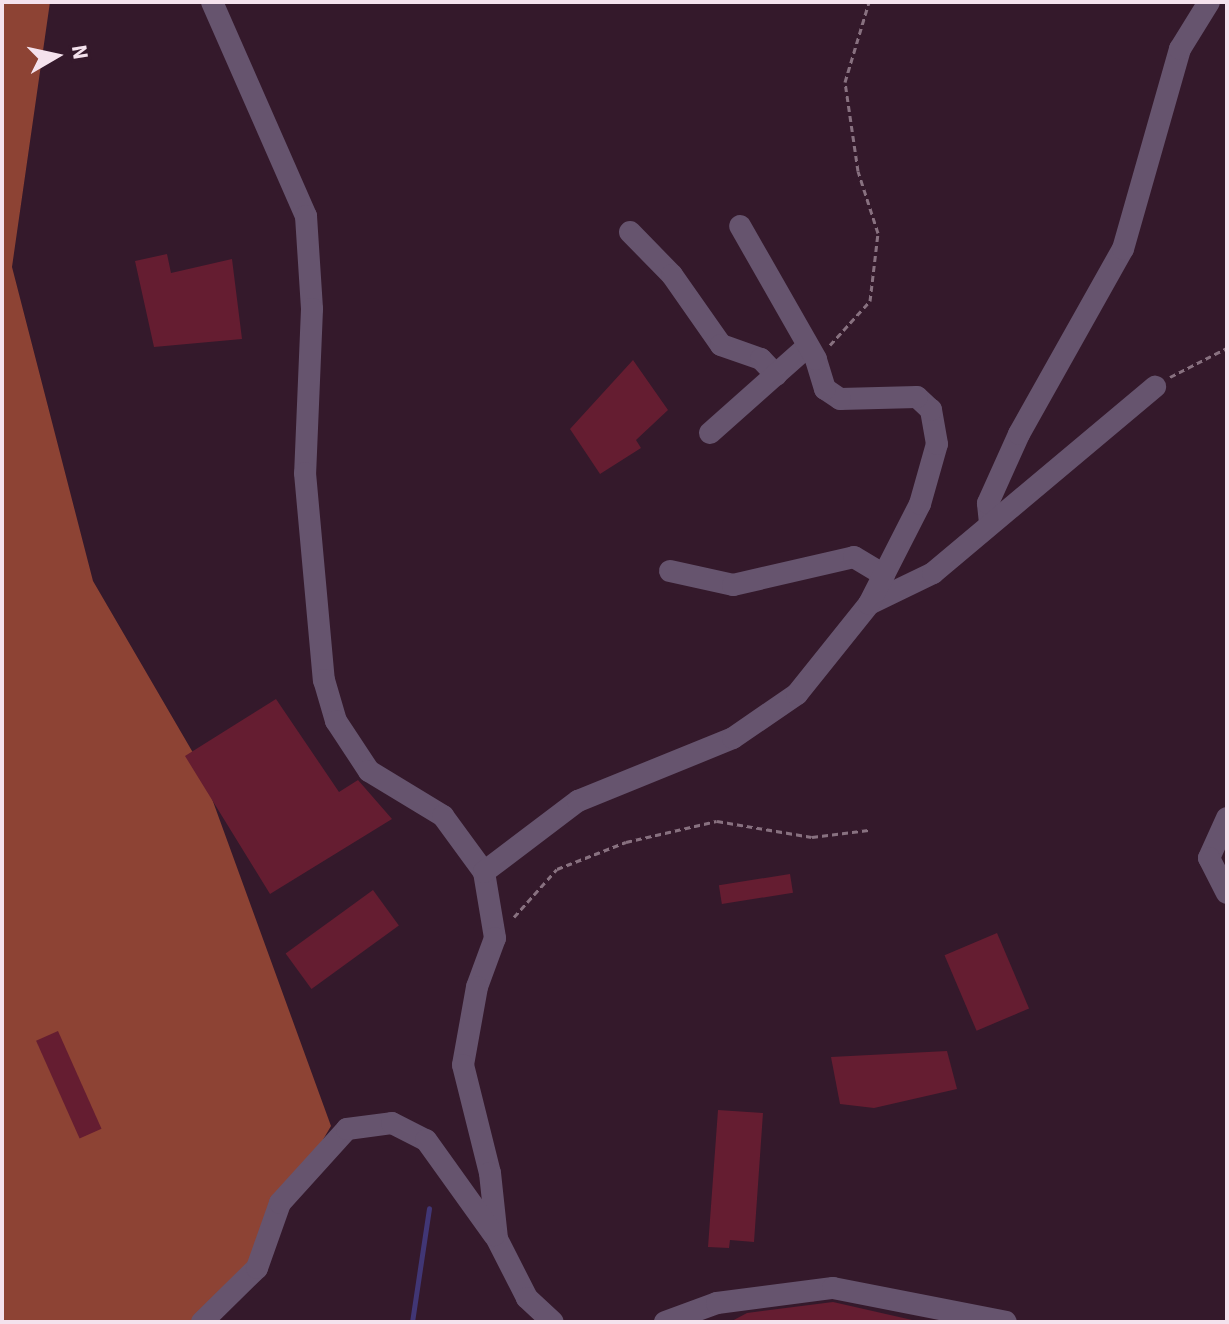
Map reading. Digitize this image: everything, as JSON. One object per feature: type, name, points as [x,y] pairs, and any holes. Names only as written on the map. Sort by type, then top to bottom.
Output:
[{"type":"street","points":[[212,2],[306,216],[312,309],[305,473],[321,652],[336,721],[369,771],[443,816],[484,872],[495,938],[477,987],[463,1065],[490,1173],[497,1239]]},
{"type":"street","points":[[990,523],[988,503],[1019,434],[1123,249],[1180,49],[1209,2]]},
{"type":"street","points":[[484,872],[578,801],[681,762],[766,719],[815,676],[869,604],[930,475],[936,420],[917,397],[832,395],[812,353],[740,226]]},
{"type":"street","points":[[630,232],[672,275],[721,345],[761,359],[776,375]]},
{"type":"street","points":[[710,433],[776,375],[812,353]]},
{"type":"street","points":[[869,604],[915,586],[1155,387]]},
{"type":"street","points":[[670,571],[733,585],[854,557],[884,575]]},
{"type":"street","points":[[1227,818],[1209,858],[1227,893]]},
{"type":"street","points":[[202,1322],[257,1268],[280,1203],[315,1159],[347,1129],[364,1124],[392,1123],[426,1140],[497,1239],[527,1298],[553,1322]]},
{"type":"street","points":[[665,1322],[717,1303],[833,1288],[1006,1322]]},
{"type":"path","points":[[812,353],[870,301],[878,233],[858,171],[845,82],[869,2]]},
{"type":"path","points":[[1155,387],[1227,348]]},
{"type":"path","points":[[495,938],[557,869],[626,842],[717,821],[812,837],[869,830]]},
{"type":"shaded area","points":[[2,2],[50,2],[12,267],[93,581],[199,763],[331,1126],[221,1314],[200,1322],[2,1322]]},
{"type":"building","points":[[167,254],[171,273],[232,259],[242,339],[154,347],[135,261]]},
{"type":"building","points":[[633,360],[668,410],[636,440],[641,448],[600,474],[570,429]]},
{"type":"building","points":[[276,699],[339,792],[358,780],[392,819],[270,894],[185,756]]},
{"type":"building","points":[[790,874],[793,893],[722,904],[719,885]]},
{"type":"building","points":[[373,890],[399,926],[311,989],[286,953]]},
{"type":"building","points":[[997,933],[1029,1008],[977,1031],[945,955]]},
{"type":"building","points":[[58,1031],[102,1129],[80,1139],[36,1041]]},
{"type":"building","points":[[947,1051],[957,1089],[874,1108],[840,1104],[831,1057]]},
{"type":"building","points":[[718,1110],[763,1113],[754,1242],[730,1240],[729,1248],[708,1247]]},
{"type":"building","points":[[833,1302],[921,1322],[730,1322],[747,1313]]},
{"type":"waterway","points":[[412,1322],[429,1208]]}]
